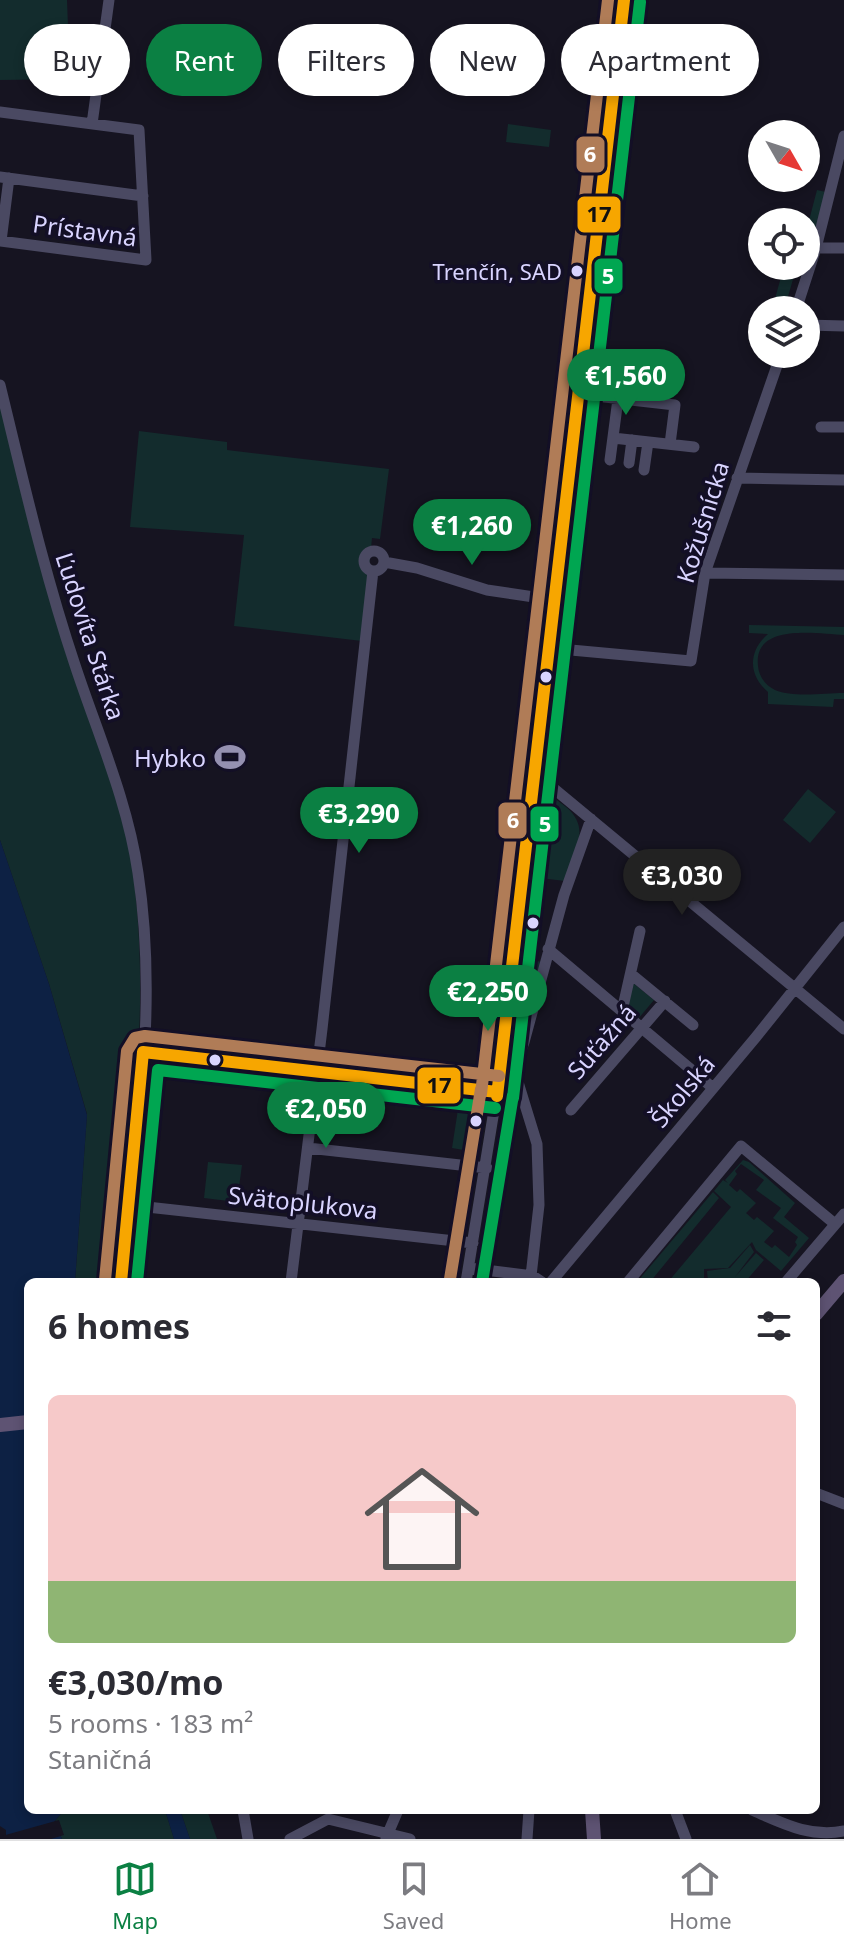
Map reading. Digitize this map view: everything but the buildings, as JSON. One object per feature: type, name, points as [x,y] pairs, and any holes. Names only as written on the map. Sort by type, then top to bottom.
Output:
[{"type":"main road","points":[[820,1309],[844,1281]]},
{"type":"main road","points":[[0,1425],[24,1422]]},
{"type":"main road","points":[[592,1814],[594,1839]]},
{"type":"street","points":[[92,124],[109,0]]},
{"type":"street","points":[[497,1092],[497,1096],[624,0]]},
{"type":"street","name":"Prístavná","points":[[0,112],[139,130],[143,196],[146,260],[1,241],[5,177],[143,196]]},
{"type":"street","points":[[820,235],[840,168],[844,136]]},
{"type":"street","points":[[820,248],[844,248]]},
{"type":"street","points":[[820,325],[844,326]]},
{"type":"street","points":[[582,366],[637,373]]},
{"type":"street","name":"Kožušnícka","points":[[549,648],[691,661],[705,573],[776,368]]},
{"type":"street","name":"Ľudovíta Stárka","points":[[0,385],[52,594],[113,772],[138,868],[145,937],[143,1052],[121,1278]]},
{"type":"street","points":[[578,394],[675,405],[670,444]]},
{"type":"street","points":[[610,460],[618,399]]},
{"type":"street","points":[[821,427],[844,427]]},
{"type":"street","points":[[613,438],[694,447]]},
{"type":"street","points":[[629,463],[632,440]]},
{"type":"street","points":[[644,470],[648,442]]},
{"type":"street","points":[[737,478],[844,480]]},
{"type":"street","points":[[369,552],[381,553],[382,568],[373,571],[367,569],[364,563],[369,552]]},
{"type":"street","points":[[384,562],[417,568],[487,590],[554,600]]},
{"type":"street","points":[[292,1278],[373,571]]},
{"type":"street","points":[[705,573],[844,575]]},
{"type":"street","points":[[535,773],[844,1029]]},
{"type":"street","points":[[531,1276],[539,1205],[537,1144],[516,1063],[548,949],[591,819]]},
{"type":"street","name":"Školská","points":[[554,1278],[844,927]]},
{"type":"street","name":"Súťažná","points":[[622,1011],[640,931]]},
{"type":"street","points":[[548,949],[713,1088]]},
{"type":"street","name":"Súťažná","points":[[631,974],[693,1025]]},
{"type":"street","name":"Súťažná","points":[[571,1110],[665,1001]]},
{"type":"street","points":[[143,1052],[497,1092]]},
{"type":"street","points":[[503,1054],[516,1063]]},
{"type":"street","points":[[467,1278],[497,1092]]},
{"type":"street","points":[[631,1278],[741,1146],[835,1224]]},
{"type":"street","points":[[308,1148],[487,1168]]},
{"type":"street","name":"Svätoplukova","points":[[129,1205],[473,1243]]},
{"type":"street","points":[[789,1278],[844,1214]]},
{"type":"street","points":[[469,1268],[535,1278]]},
{"type":"street","points":[[820,1495],[844,1504]]},
{"type":"street","points":[[244,1814],[248,1839]]},
{"type":"street","points":[[387,1836],[396,1814]]},
{"type":"street","points":[[527,1839],[529,1814]]},
{"type":"street","points":[[677,1814],[686,1839]]},
{"type":"street","points":[[764,1814],[800,1830],[822,1834],[844,1831]]},
{"type":"street","points":[[290,1839],[328,1819],[387,1836],[410,1839]]},
{"type":"green space","points":[[0,0],[67,0],[68,24],[24,24],[24,80],[0,80]]},
{"type":"green space","points":[[508,124],[551,130],[549,147],[506,142]]},
{"type":"green space","points":[[816,192],[830,193],[820,232],[820,208],[812,208]]},
{"type":"green space","points":[[780,280],[793,280],[788,296],[776,296]]},
{"type":"green space","points":[[0,402],[127,835],[135,891],[139,947],[138,1058],[116,1278],[75,1278],[87,1114],[49,984],[0,840]]},
{"type":"green space","points":[[139,431],[227,442],[227,450],[389,469],[380,539],[372,538],[362,641],[234,626],[244,535],[130,527]]},
{"type":"green space","points":[[749,625],[844,627],[844,635],[804,633],[776,637],[766,642],[759,652],[758,666],[764,681],[775,690],[800,694],[844,693],[844,699],[834,699],[833,707],[768,704],[768,692],[757,678],[753,663],[757,648],[768,634],[749,633]]},
{"type":"green space","points":[[808,789],[836,812],[810,843],[783,820]]},
{"type":"green space","points":[[544,795],[566,807],[578,824],[579,842],[565,881],[532,877],[540,797]]},
{"type":"green space","points":[[532,960],[542,962],[516,1049],[512,1047],[520,975]]},
{"type":"green space","points":[[633,983],[654,1000],[638,1019],[626,1009]]},
{"type":"green space","points":[[459,1103],[483,1107],[478,1150],[475,1152],[452,1148]]},
{"type":"green space","points":[[743,1160],[749,1162],[795,1203],[784,1217],[809,1238],[781,1271],[756,1250],[752,1242],[728,1268],[704,1269],[704,1278],[671,1278],[731,1207],[714,1191],[723,1180],[728,1183],[725,1180]],"holes":[[[741,1164],[764,1180],[756,1190],[781,1208],[773,1218],[798,1237],[789,1257],[775,1245],[772,1248],[764,1242],[774,1231],[757,1217],[754,1220],[746,1213],[756,1203],[740,1189],[737,1192],[729,1185]]]},
{"type":"green space","points":[[208,1162],[242,1165],[237,1202],[204,1198]]},
{"type":"green space","points":[[713,1192],[719,1198],[653,1278],[640,1278]]},
{"type":"green space","points":[[750,1245],[754,1252],[735,1277],[756,1253],[764,1260],[748,1278],[708,1278],[707,1271],[730,1268]]},
{"type":"green space","points":[[61,1814],[166,1814],[174,1839],[62,1839],[54,1822]]},
{"type":"green space","points":[[181,1814],[208,1814],[217,1839],[190,1839]]},
{"type":"water","points":[[0,840],[49,984],[87,1115],[75,1278],[24,1278],[24,1814],[61,1814],[54,1822],[62,1839],[6,1839],[6,1830],[0,1826]]},
{"type":"water","points":[[166,1814],[181,1814],[190,1839],[174,1839]]},
{"type":"pier","points":[[59,1820],[64,1835],[51,1839],[2,1839],[2,1836]]},
{"type":"transit line","name":"6","points":[[481,1094],[608,0]]},
{"type":"transit line","name":"17","points":[[497,1096],[624,0]]},
{"type":"transit line","name":"5","points":[[513,1098],[640,2]]},
{"type":"transit line","name":"6","points":[[105,1278],[127,1051],[135,1038],[145,1036],[499,1076]]},
{"type":"transit line","name":"17","points":[[143,1052],[497,1092]]},
{"type":"transit line","name":"17","points":[[121,1278],[143,1052]]},
{"type":"transit line","name":"5","points":[[137,1278],[158,1070],[495,1108]]},
{"type":"transit line","name":"6","points":[[450,1278],[481,1089]]},
{"type":"transit line","name":"5","points":[[483,1278],[513,1095]]},
{"type":"place","name":"Trenčín, SAD","points":[[577,271]]},
{"type":"place","name":"Hybko","points":[[230,757]]}]
